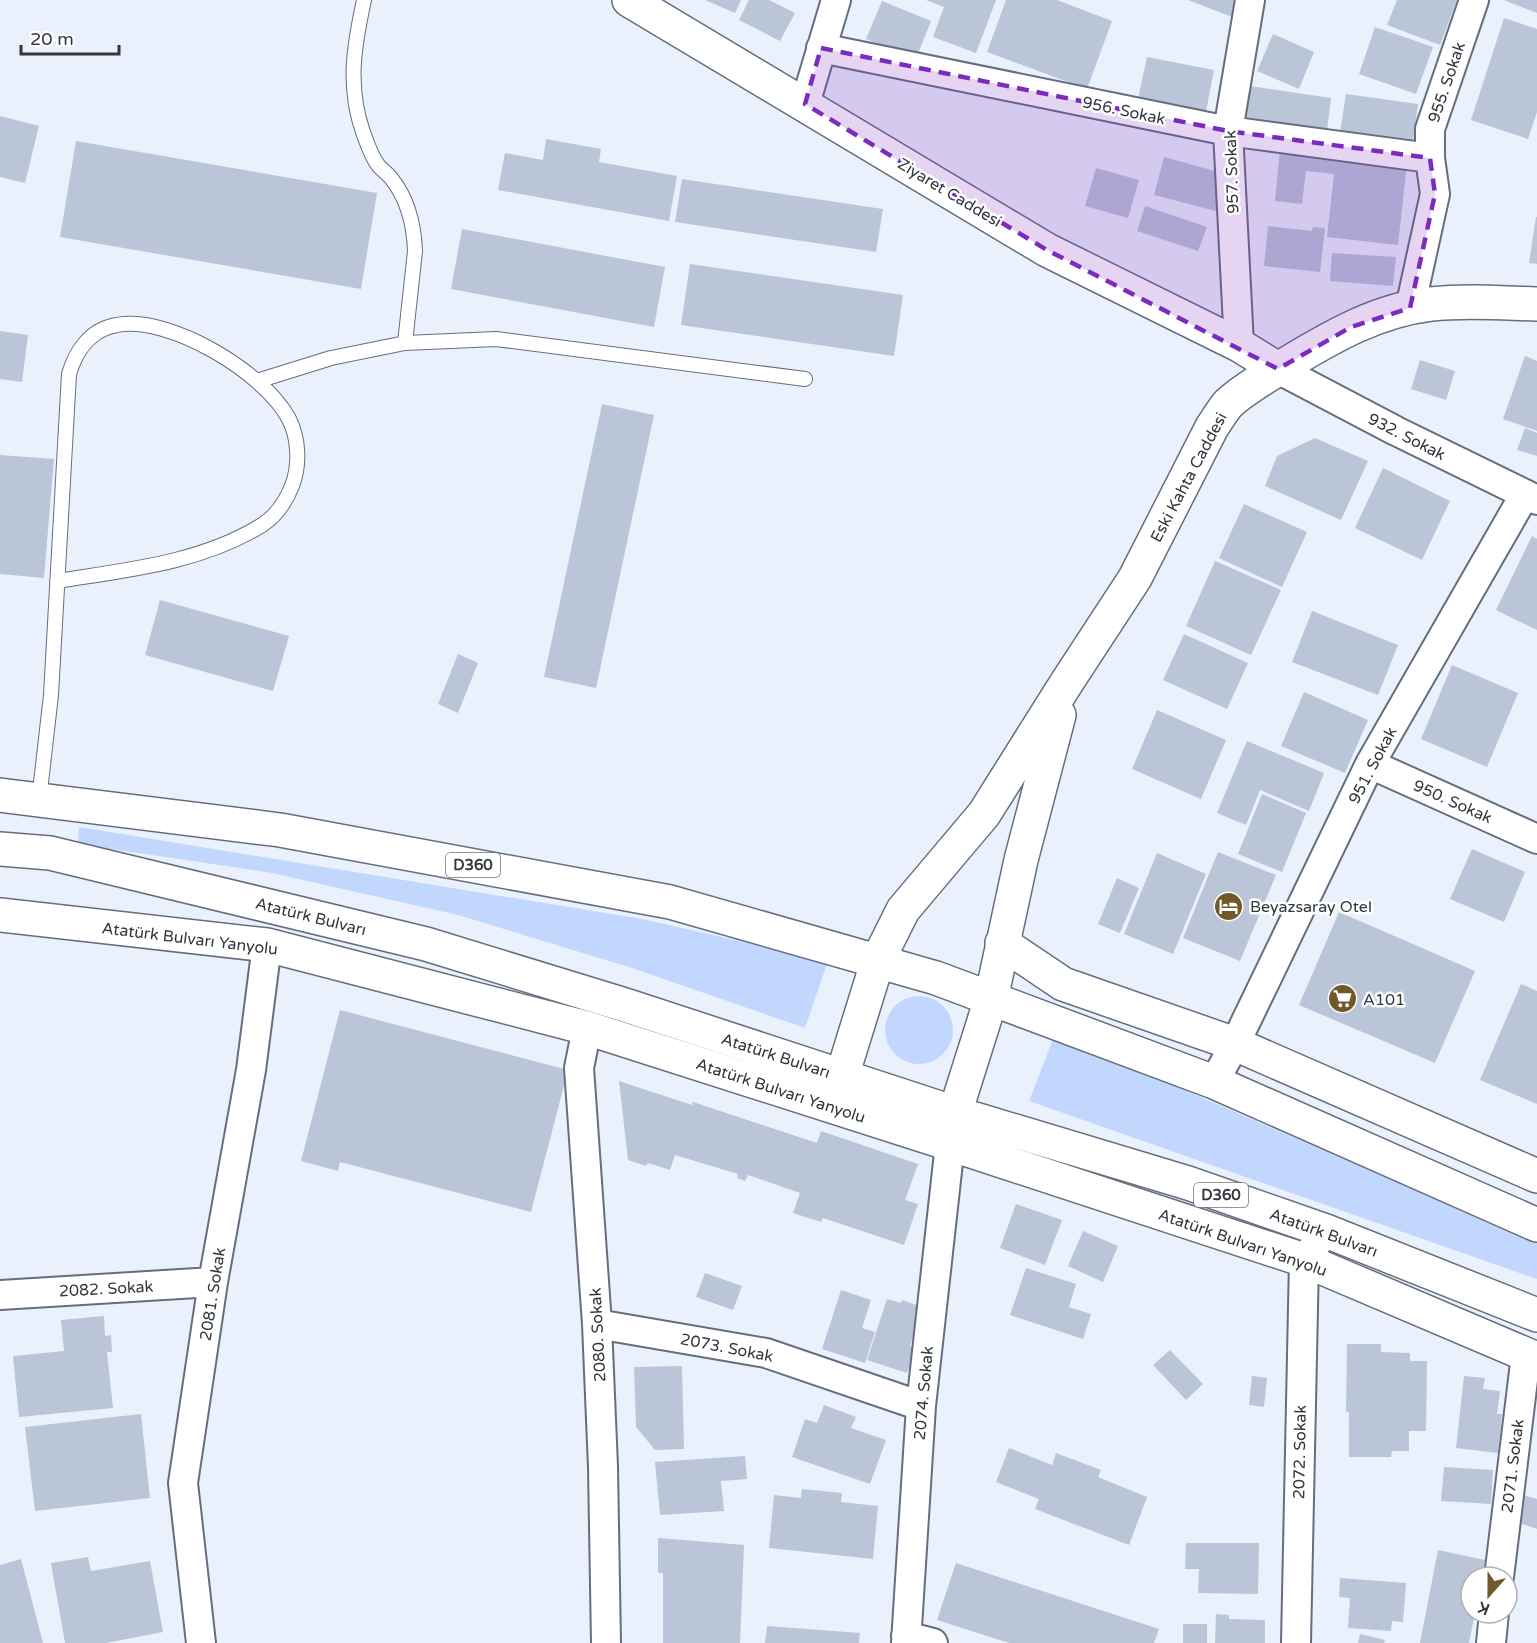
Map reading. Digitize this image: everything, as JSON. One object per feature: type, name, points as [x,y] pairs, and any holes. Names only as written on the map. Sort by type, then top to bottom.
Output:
[{"type":"main road","name":"Ziyaret Caddesi","points":[[629,0],[1047,250],[1239,345],[1278,369]]},
{"type":"main road","name":"Eski Kahta Caddesi","points":[[842,1076],[878,960],[903,910],[984,814],[1135,578],[1212,427],[1227,405],[1255,383],[1333,336],[1380,316],[1410,308],[1451,302],[1537,304]]},
{"type":"main road","points":[[953,1128],[991,999],[1021,860],[1067,682]]},
{"type":"main road","name":"D360","points":[[0,795],[280,830],[670,902],[878,960],[936,978],[1214,1082],[1537,1225]]},
{"type":"main road","name":"Atatürk Bulvarı","points":[[0,849],[50,853],[426,945],[625,1005],[842,1076],[953,1128],[1188,1183],[1326,1232],[1537,1315]]},
{"type":"main road","name":"Atatürk Bulvarı Yanyolu","points":[[0,915],[267,945],[586,1028],[953,1128],[1304,1260],[1531,1357]]},
{"type":"main road","points":[[1002,943],[1063,984],[1235,1044],[1537,1176]]},
{"type":"street","points":[[805,104],[836,0]]},
{"type":"street","name":"957. Sokak","points":[[1239,345],[1228,131],[1250,0]]},
{"type":"street","name":"955. Sokak","points":[[1410,308],[1435,194],[1430,158],[1430,129],[1474,0]]},
{"type":"street","name":"956. Sokak","points":[[821,48],[1228,131],[1430,158]]},
{"type":"street","name":"932. Sokak","points":[[1278,369],[1396,431],[1531,497]]},
{"type":"street","name":"951. Sokak","points":[[1214,1082],[1235,1044],[1370,764],[1531,497]]},
{"type":"street","name":"950. Sokak","points":[[1370,764],[1537,839]]},
{"type":"street","name":"2081. Sokak","points":[[201,1643],[183,1483],[213,1282],[251,1070],[267,945]]},
{"type":"street","name":"2080. Sokak","points":[[586,1028],[579,1068],[597,1324],[603,1467],[606,1643]]},
{"type":"street","name":"2074. Sokak","points":[[906,1640],[921,1406],[953,1128]]},
{"type":"street","points":[[1304,1260],[1326,1232]]},
{"type":"street","name":"2072. Sokak","points":[[1296,1643],[1304,1260]]},
{"type":"street","name":"2082. Sokak","points":[[0,1295],[213,1282]]},
{"type":"street","name":"2073. Sokak","points":[[597,1324],[766,1353],[921,1406]]},
{"type":"street","name":"2071. Sokak","points":[[1501,1565],[1531,1357]]},
{"type":"street","points":[[1491,1643],[1493,1625]]},
{"type":"street","points":[[906,1640],[933,1643]]},
{"type":"lane","points":[[364,0],[353,66],[354,94],[359,121],[378,165],[390,177],[408,206],[414,236],[415,251],[405,343]]},
{"type":"lane","points":[[39,800],[51,695],[57,581],[69,374],[80,348],[90,338],[114,325],[142,324],[175,333],[206,346],[232,362],[257,381],[279,404],[290,420],[296,439],[298,458],[289,495],[278,511],[264,524],[218,546],[181,559],[57,581]]},
{"type":"lane","points":[[257,381],[331,358],[405,343],[496,339],[805,379]]},
{"type":"highlighted area","points":[[821,48],[1228,131],[1430,158],[1435,194],[1410,308],[1351,327],[1278,369],[1047,250],[805,104]]},
{"type":"shaded area","points":[[79,827],[642,919],[828,961],[805,1028],[632,968],[458,915],[272,873],[78,844]]},
{"type":"shaded area","points":[[926,996],[938,1002],[947,1011],[953,1023],[951,1043],[943,1054],[926,1064],[912,1064],[895,1054],[887,1043],[885,1023],[895,1006],[906,998]]},
{"type":"shaded area","points":[[1055,1034],[1537,1243],[1537,1279],[1029,1101]]},
{"type":"building","points":[[705,0],[741,0],[735,13]]},
{"type":"building","points":[[749,0],[769,0],[795,13],[780,41],[739,20]]},
{"type":"building","points":[[926,0],[996,0],[976,53],[933,37],[944,7]]},
{"type":"building","points":[[1006,0],[1057,0],[1112,21],[1087,89],[987,52]]},
{"type":"building","points":[[1188,0],[1242,0],[1235,18]]},
{"type":"building","points":[[1397,0],[1457,0],[1440,45],[1387,25]]},
{"type":"building","points":[[1504,0],[1537,0],[1537,13]]},
{"type":"building","points":[[882,1],[931,21],[916,59],[866,39]]},
{"type":"building","points":[[1504,18],[1537,29],[1537,112],[1528,139],[1471,120]]},
{"type":"building","points":[[1375,27],[1433,47],[1416,94],[1359,74]]},
{"type":"building","points":[[1273,34],[1314,52],[1299,89],[1257,71]]},
{"type":"building","points":[[1147,57],[1214,70],[1204,122],[1136,108]]},
{"type":"building","points":[[1250,86],[1331,98],[1326,139],[1244,128]]},
{"type":"building","points":[[1346,94],[1418,104],[1413,142],[1340,132]]},
{"type":"building","points":[[0,116],[39,126],[25,183],[0,177]]},
{"type":"building","points":[[546,139],[601,149],[599,162],[677,176],[669,221],[498,190],[505,153],[543,160]]},
{"type":"building","points":[[76,141],[377,193],[361,289],[60,237]]},
{"type":"building","points":[[1280,149],[1407,163],[1398,245],[1327,237],[1334,174],[1306,171],[1302,204],[1275,201]]},
{"type":"building","points":[[1164,157],[1226,174],[1216,211],[1154,195]]},
{"type":"building","points":[[1096,168],[1139,180],[1128,218],[1085,206]]},
{"type":"building","points":[[682,179],[883,209],[876,252],[675,222]]},
{"type":"building","points":[[1145,206],[1207,227],[1198,251],[1137,231]]},
{"type":"building","points":[[1537,217],[1537,264],[1529,263]]},
{"type":"building","points":[[1268,226],[1312,231],[1313,227],[1325,228],[1320,272],[1264,266]]},
{"type":"building","points":[[462,229],[665,267],[654,327],[451,289]]},
{"type":"building","points":[[1332,253],[1396,257],[1393,286],[1330,281]]},
{"type":"building","points":[[690,264],[903,295],[894,356],[681,325]]},
{"type":"building","points":[[0,331],[28,335],[22,382],[0,379]]},
{"type":"building","points":[[1525,356],[1537,361],[1537,431],[1503,419]]},
{"type":"building","points":[[1420,360],[1455,371],[1446,400],[1411,389]]},
{"type":"building","points":[[602,404],[654,415],[596,688],[544,677]]},
{"type":"building","points":[[1525,428],[1537,433],[1537,456],[1517,450]]},
{"type":"building","points":[[1315,438],[1368,461],[1341,520],[1265,486],[1277,456]]},
{"type":"building","points":[[0,455],[54,459],[44,578],[0,574]]},
{"type":"building","points":[[1383,468],[1450,501],[1422,560],[1355,528]]},
{"type":"building","points":[[1244,504],[1307,532],[1282,587],[1219,558]]},
{"type":"building","points":[[1532,536],[1537,539],[1537,630],[1496,610]]},
{"type":"building","points":[[1215,561],[1281,590],[1251,655],[1186,626]]},
{"type":"building","points":[[160,600],[289,636],[273,691],[145,655]]},
{"type":"building","points":[[1312,611],[1398,645],[1378,695],[1292,662]]},
{"type":"building","points":[[1184,634],[1248,663],[1227,709],[1163,680]]},
{"type":"building","points":[[458,654],[478,663],[458,713],[438,704]]},
{"type":"building","points":[[1452,665],[1518,693],[1487,767],[1421,739]]},
{"type":"building","points":[[1304,692],[1368,720],[1345,773],[1281,746]]},
{"type":"building","points":[[1157,710],[1226,740],[1201,799],[1132,769]]},
{"type":"building","points":[[1247,741],[1324,773],[1309,811],[1260,790],[1246,825],[1217,813]]},
{"type":"building","points":[[1262,794],[1306,813],[1282,872],[1238,854]]},
{"type":"building","points":[[1472,849],[1525,872],[1504,922],[1450,899]]},
{"type":"building","name":"Beyazsaray Otel","points":[[1218,852],[1276,875],[1240,961],[1183,938]]},
{"type":"building","points":[[1157,853],[1206,874],[1173,954],[1124,934]]},
{"type":"building","points":[[1117,878],[1139,888],[1120,933],[1098,924]]},
{"type":"building","points":[[1339,912],[1475,971],[1435,1063],[1299,1005]]},
{"type":"building","points":[[1521,984],[1537,991],[1537,1104],[1480,1080]]},
{"type":"building","points":[[340,1010],[568,1070],[531,1212],[340,1162],[338,1171],[301,1161]]},
{"type":"building","points":[[619,1081],[692,1105],[693,1102],[817,1143],[821,1131],[918,1164],[905,1200],[918,1204],[904,1245],[823,1218],[821,1222],[793,1213],[800,1193],[748,1175],[745,1181],[737,1178],[738,1174],[675,1155],[670,1170],[628,1160]]},
{"type":"building","points":[[1016,1204],[1062,1220],[1045,1265],[1000,1248]]},
{"type":"building","points":[[1083,1231],[1118,1246],[1103,1282],[1068,1266]]},
{"type":"building","points":[[1026,1268],[1076,1284],[1069,1307],[1091,1314],[1083,1339],[1010,1315]]},
{"type":"building","points":[[705,1273],[742,1286],[733,1310],[696,1297]]},
{"type":"building","points":[[841,1290],[871,1300],[862,1328],[875,1332],[865,1363],[822,1349]]},
{"type":"building","points":[[887,1299],[901,1303],[902,1300],[922,1307],[910,1346],[916,1348],[907,1373],[867,1360]]},
{"type":"building","points":[[104,1316],[105,1336],[111,1335],[112,1352],[107,1352],[113,1408],[19,1417],[13,1356],[64,1351],[61,1320]]},
{"type":"building","points":[[1347,1344],[1381,1344],[1381,1352],[1410,1353],[1410,1361],[1427,1361],[1426,1431],[1409,1431],[1409,1451],[1392,1451],[1391,1457],[1349,1457],[1349,1412],[1346,1412]]},
{"type":"building","points":[[1170,1350],[1203,1384],[1186,1400],[1153,1365]]},
{"type":"building","points":[[682,1366],[684,1449],[655,1450],[636,1427],[634,1367]]},
{"type":"building","points":[[1252,1376],[1267,1378],[1264,1407],[1249,1405]]},
{"type":"building","points":[[1464,1376],[1485,1378],[1483,1389],[1500,1391],[1497,1414],[1502,1414],[1498,1453],[1456,1448]]},
{"type":"building","points":[[824,1405],[856,1417],[851,1428],[886,1440],[870,1484],[792,1457],[805,1419],[817,1423]]},
{"type":"building","points":[[141,1414],[150,1498],[35,1511],[25,1427]]},
{"type":"building","points":[[1009,1448],[1052,1465],[1056,1453],[1101,1470],[1098,1477],[1147,1497],[1129,1545],[1035,1509],[1039,1499],[996,1482]]},
{"type":"building","points":[[745,1456],[747,1479],[721,1481],[724,1511],[660,1515],[655,1462]]},
{"type":"building","points":[[1444,1467],[1493,1470],[1491,1504],[1441,1501]]},
{"type":"building","points":[[802,1489],[842,1493],[841,1502],[878,1506],[873,1559],[769,1548],[774,1495],[801,1498]]},
{"type":"building","points":[[1523,1495],[1537,1499],[1537,1529],[1514,1521]]},
{"type":"building","points":[[658,1538],[744,1545],[740,1643],[663,1643],[663,1573],[658,1573]]},
{"type":"building","points":[[1186,1543],[1259,1543],[1258,1594],[1198,1593],[1199,1569],[1185,1569]]},
{"type":"building","points":[[1438,1550],[1485,1560],[1484,1565],[1459,1565],[1459,1625],[1473,1625],[1469,1643],[1420,1643]]},
{"type":"building","points":[[88,1557],[91,1571],[150,1561],[163,1632],[106,1643],[65,1643],[51,1563]]},
{"type":"building","points":[[21,1559],[43,1643],[0,1643],[0,1565]]},
{"type":"building","points":[[956,1563],[1159,1629],[1154,1643],[1009,1643],[937,1620]]},
{"type":"building","points":[[1340,1578],[1406,1583],[1403,1622],[1392,1621],[1391,1631],[1348,1628],[1350,1598],[1339,1597]]},
{"type":"building","points":[[1216,1614],[1229,1615],[1229,1619],[1265,1620],[1265,1643],[1215,1643]]},
{"type":"building","points":[[1183,1624],[1207,1624],[1207,1643],[1183,1643]]},
{"type":"building","points":[[767,1626],[860,1633],[859,1643],[765,1643]]},
{"type":"building","points":[[1360,1634],[1385,1640],[1384,1643],[1358,1643]]},
{"type":"place","name":"Beyazsaray Otel","points":[[1229,906]]},
{"type":"place","name":"A101","points":[[1342,999]]}]
